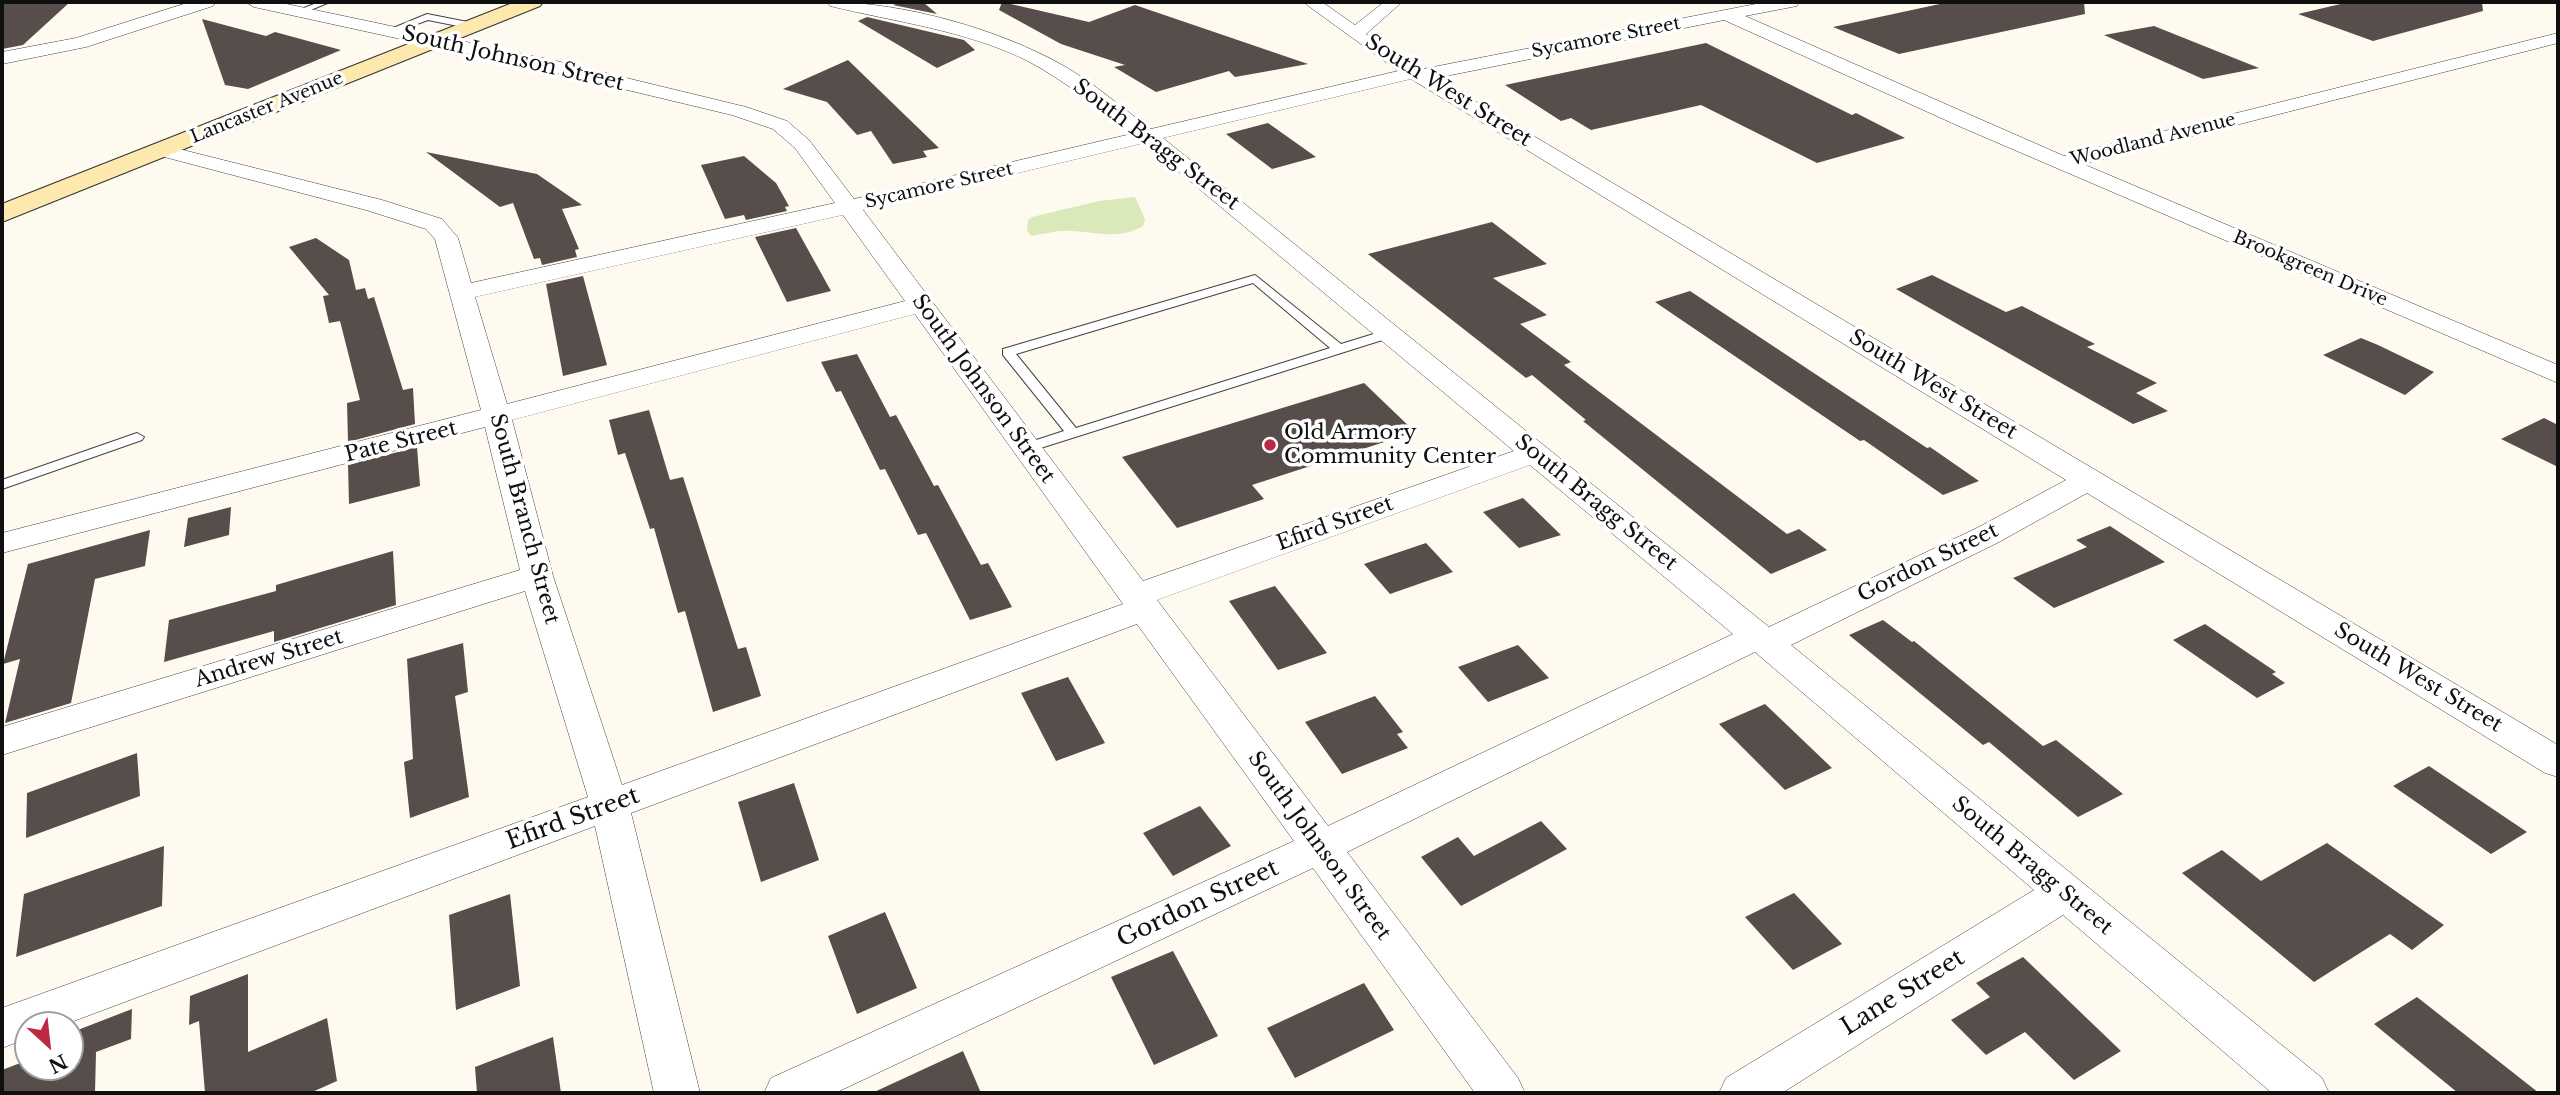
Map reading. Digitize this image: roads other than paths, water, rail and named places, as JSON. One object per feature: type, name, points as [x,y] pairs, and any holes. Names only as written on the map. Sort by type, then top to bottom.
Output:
[{"type":"main road","name":"Lancaster Avenue","points":[[2,214],[529,2]]},
{"type":"street","points":[[2,58],[80,43],[207,2]]},
{"type":"street","name":"South Johnson Street","points":[[254,2],[739,111],[779,125],[802,144],[1502,1093]]},
{"type":"street","name":"South Bragg Street","points":[[836,2],[952,28],[1024,53],[1058,70],[1149,136],[1391,333],[2306,1093]]},
{"type":"street","name":"South West Street","points":[[1311,2],[1418,74],[2558,763]]},
{"type":"street","points":[[1355,34],[1394,2]]},
{"type":"street","name":"Sycamore Street","points":[[461,293],[1418,74],[1791,2]]},
{"type":"street","name":"Woodland Avenue","points":[[1727,15],[2063,163],[2558,38]]},
{"type":"street","name":"South Branch Street","points":[[160,150],[374,205],[433,225],[446,238],[497,417],[537,576],[610,806],[677,1093]]},
{"type":"street","name":"Brookgreen Drive","points":[[2063,163],[2558,374]]},
{"type":"street","name":"Pate Street","points":[[2,543],[497,417],[921,305]]},
{"type":"street","name":"Efird Street","points":[[2,1028],[610,806],[1535,453]]},
{"type":"street","name":"Gordon Street","points":[[787,1093],[1988,535],[2089,479]]},
{"type":"street","name":"Andrew Street","points":[[2,741],[537,576]]},
{"type":"street","name":"Lane Street","points":[[1742,1093],[2064,893]]},
{"type":"lane","points":[[298,12],[326,2]]},
{"type":"lane","points":[[390,31],[427,17],[473,26]]},
{"type":"lane","points":[[1073,433],[1007,352],[1255,279],[1339,349]]},
{"type":"lane","points":[[1026,448],[1391,333]]},
{"type":"lane","points":[[2,485],[137,438]]},
{"type":"place","name":"Old Armory Community Center","points":[[1270,445]]}]
